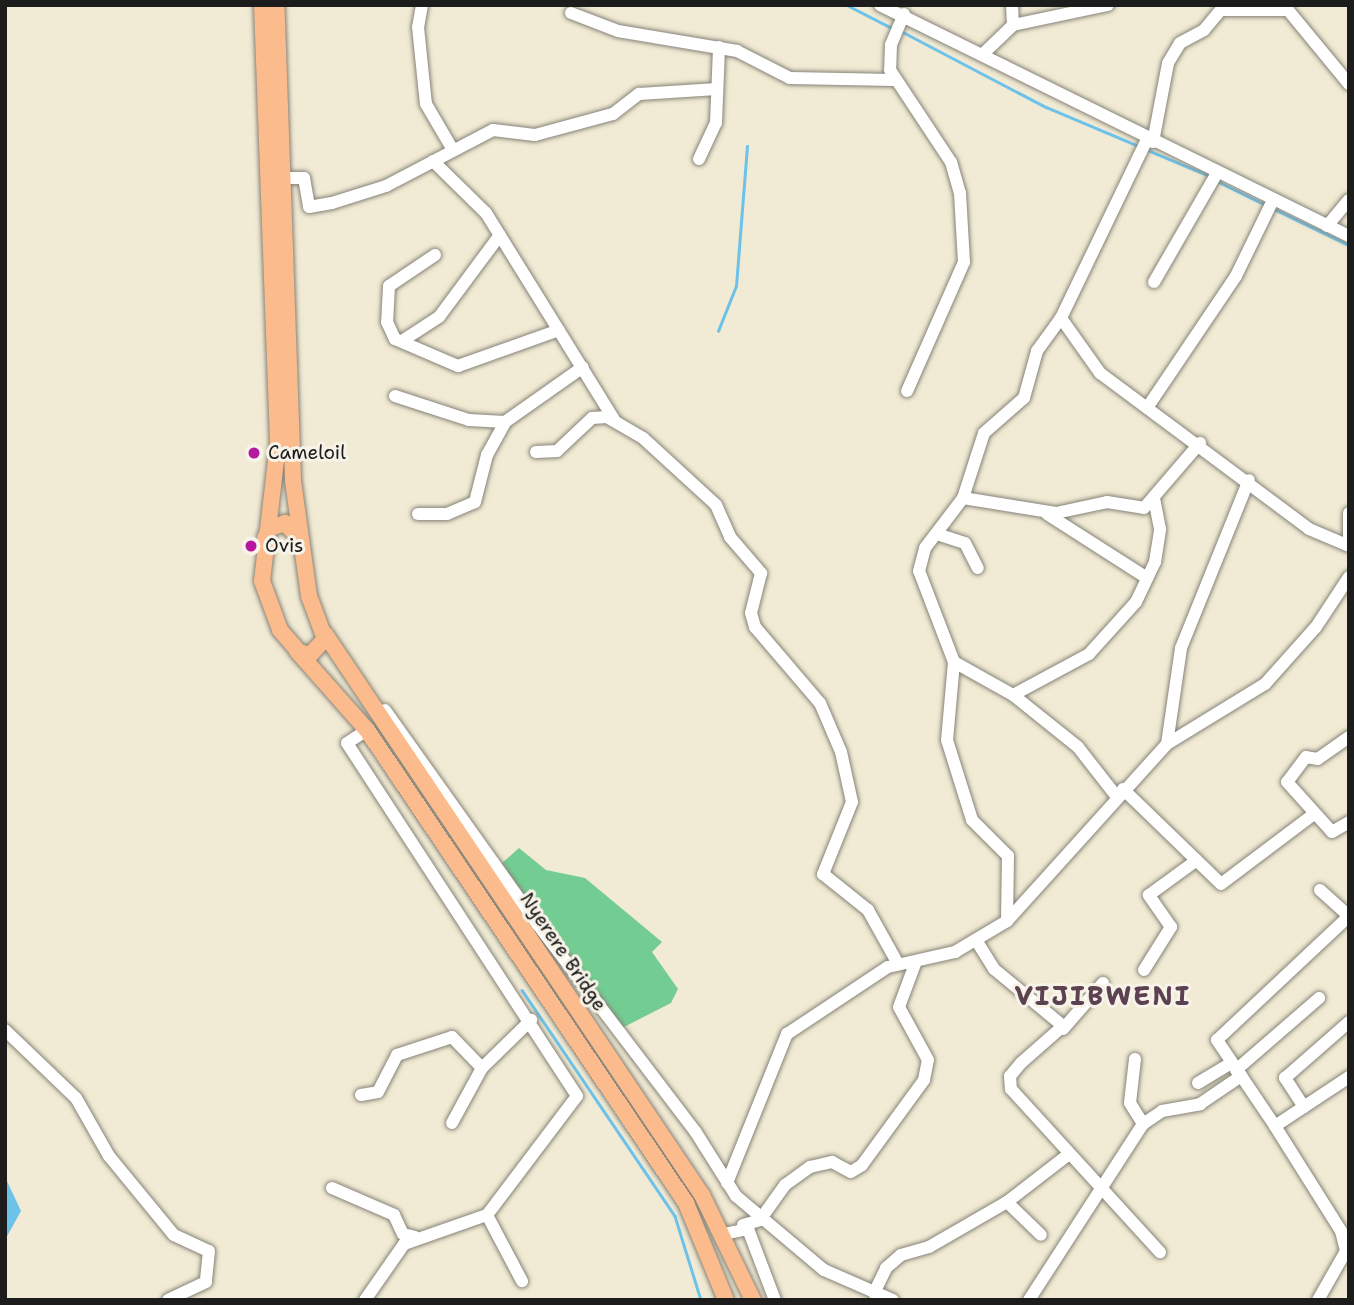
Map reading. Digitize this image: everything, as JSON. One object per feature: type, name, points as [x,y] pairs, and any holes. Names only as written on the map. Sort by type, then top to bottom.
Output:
[{"type":"main road","name":"Nyerere Bridge","points":[[262,5],[278,443],[264,541],[265,597],[295,648],[367,730],[686,1203],[726,1300]]},
{"type":"main road","name":"Nyerere Bridge","points":[[276,5],[300,540],[309,596],[324,634],[604,1050],[724,1234],[753,1300]]},
{"type":"main road","points":[[264,541],[279,523],[294,527],[300,540]]},
{"type":"main road","points":[[295,648],[316,653],[324,634]]},
{"type":"street","points":[[422,5],[418,27],[426,104],[453,150]]},
{"type":"street","points":[[880,5],[904,14],[1150,140],[1349,236]]},
{"type":"street","points":[[1012,5],[1013,25]]},
{"type":"street","points":[[983,54],[1013,25],[1108,5]]},
{"type":"street","points":[[1007,921],[1008,856],[972,820],[947,740],[954,662],[919,571],[920,556],[963,498],[984,433],[1024,398],[1037,351],[1061,318],[1150,140],[1168,63],[1180,43],[1204,30],[1224,7],[1288,10],[1349,84]]},
{"type":"street","points":[[571,13],[618,31],[719,47],[790,78],[894,80]]},
{"type":"street","points":[[904,14],[891,45],[894,80],[951,162],[960,193],[964,262],[907,391]]},
{"type":"street","points":[[699,159],[716,123],[719,47]]},
{"type":"street","points":[[285,178],[304,178],[309,207],[386,186],[493,130],[535,135],[574,120],[613,114],[646,92],[717,89]]},
{"type":"street","points":[[433,161],[500,235],[615,421]]},
{"type":"street","points":[[1154,282],[1217,173]]},
{"type":"street","points":[[1147,408],[1236,276],[1273,200]]},
{"type":"street","points":[[1327,226],[1349,200]]},
{"type":"street","points":[[402,341],[439,317],[500,235]]},
{"type":"street","points":[[435,255],[389,286],[389,334],[458,366],[559,330]]},
{"type":"street","points":[[1061,318],[1100,373],[1200,443],[1309,529],[1349,546]]},
{"type":"street","points":[[418,513],[447,514],[475,502],[487,455],[505,422],[583,367]]},
{"type":"street","points":[[395,396],[469,420],[505,422]]},
{"type":"street","points":[[536,452],[557,451],[598,415],[615,421],[706,493],[730,537],[759,566],[755,628],[820,703],[852,802],[823,874],[868,910],[898,964]]},
{"type":"street","points":[[963,498],[1070,513],[1107,502],[1139,509],[1154,499],[1200,443]]},
{"type":"street","points":[[1167,744],[1181,648],[1249,480]]},
{"type":"street","points":[[1013,695],[1089,654],[1136,602],[1147,578],[1160,529],[1154,499]]},
{"type":"street","points":[[1043,511],[1147,578]]},
{"type":"street","points":[[1349,513],[1349,537]]},
{"type":"street","points":[[937,534],[965,543],[978,568]]},
{"type":"street","points":[[727,1183],[787,1034],[898,964],[915,964],[976,940],[1007,921],[1167,744],[1265,684],[1316,627],[1349,577]]},
{"type":"street","points":[[324,634],[348,653],[727,1183],[760,1220],[824,1270],[894,1300]]},
{"type":"street","points":[[954,662],[1013,695],[1078,747],[1120,793],[1225,884],[1314,814]]},
{"type":"street","points":[[365,1300],[386,1263],[415,1237],[486,1215],[577,1096],[531,1020],[347,743],[367,730]]},
{"type":"street","points":[[1349,737],[1318,759],[1306,757],[1287,782],[1332,832],[1349,822]]},
{"type":"street","points":[[1144,970],[1171,927],[1149,895],[1197,860]]},
{"type":"street","points":[[1318,1300],[1347,1251],[1341,1231],[1236,1070],[1219,1037],[1349,916],[1320,890]]},
{"type":"street","points":[[976,940],[994,969],[1056,1016],[1063,1029]]},
{"type":"street","points":[[724,1234],[760,1220],[785,1185],[810,1167],[832,1162],[851,1172],[862,1165],[924,1080],[928,1060],[899,1007],[915,964]]},
{"type":"street","points":[[1103,983],[1063,1029],[1021,1063],[1010,1076],[1011,1089],[1069,1154],[1104,1187],[1160,1252]]},
{"type":"street","points":[[1029,1300],[1143,1124],[1162,1111],[1200,1104],[1319,998]]},
{"type":"street","points":[[452,1123],[482,1068],[531,1020]]},
{"type":"street","points":[[1304,1107],[1285,1078],[1349,1022]]},
{"type":"street","points":[[5,1030],[76,1098],[109,1156],[174,1234],[209,1251],[206,1282],[168,1300]]},
{"type":"street","points":[[361,1095],[378,1092],[397,1055],[452,1037],[482,1068]]},
{"type":"street","points":[[604,1050],[621,1037]]},
{"type":"street","points":[[1135,1059],[1130,1103],[1143,1124]]},
{"type":"street","points":[[1198,1083],[1236,1070]]},
{"type":"street","points":[[1275,1126],[1349,1077]]},
{"type":"street","points":[[874,1293],[886,1268],[901,1255],[929,1247],[1007,1202],[1069,1154]]},
{"type":"street","points":[[332,1188],[394,1215],[403,1234],[415,1237]]},
{"type":"street","points":[[1007,1202],[1041,1235]]},
{"type":"street","points":[[486,1215],[522,1281]]},
{"type":"street","points":[[743,1225],[775,1300]]},
{"type":"green space","points":[[519,848],[546,870],[585,878],[662,942],[652,952],[678,989],[671,1003],[620,1029],[610,1022],[502,863]]},
{"type":"water","points":[[5,1177],[21,1211],[5,1240]]},
{"type":"waterway","points":[[847,5],[894,29]]},
{"type":"waterway","points":[[901,31],[1046,107],[1139,146]]},
{"type":"waterway","points":[[718,331],[736,286],[747,146]]},
{"type":"waterway","points":[[1145,149],[1210,176]]},
{"type":"waterway","points":[[1219,182],[1266,205]]},
{"type":"waterway","points":[[1272,208],[1349,245]]},
{"type":"waterway","points":[[522,990],[675,1216],[701,1300]]},
{"type":"place","name":"Cameloil","points":[[254,453]]},
{"type":"place","name":"Ovis","points":[[251,546]]},
{"type":"district","name":"VIJIBWENI","points":[[1103,996]]}]
